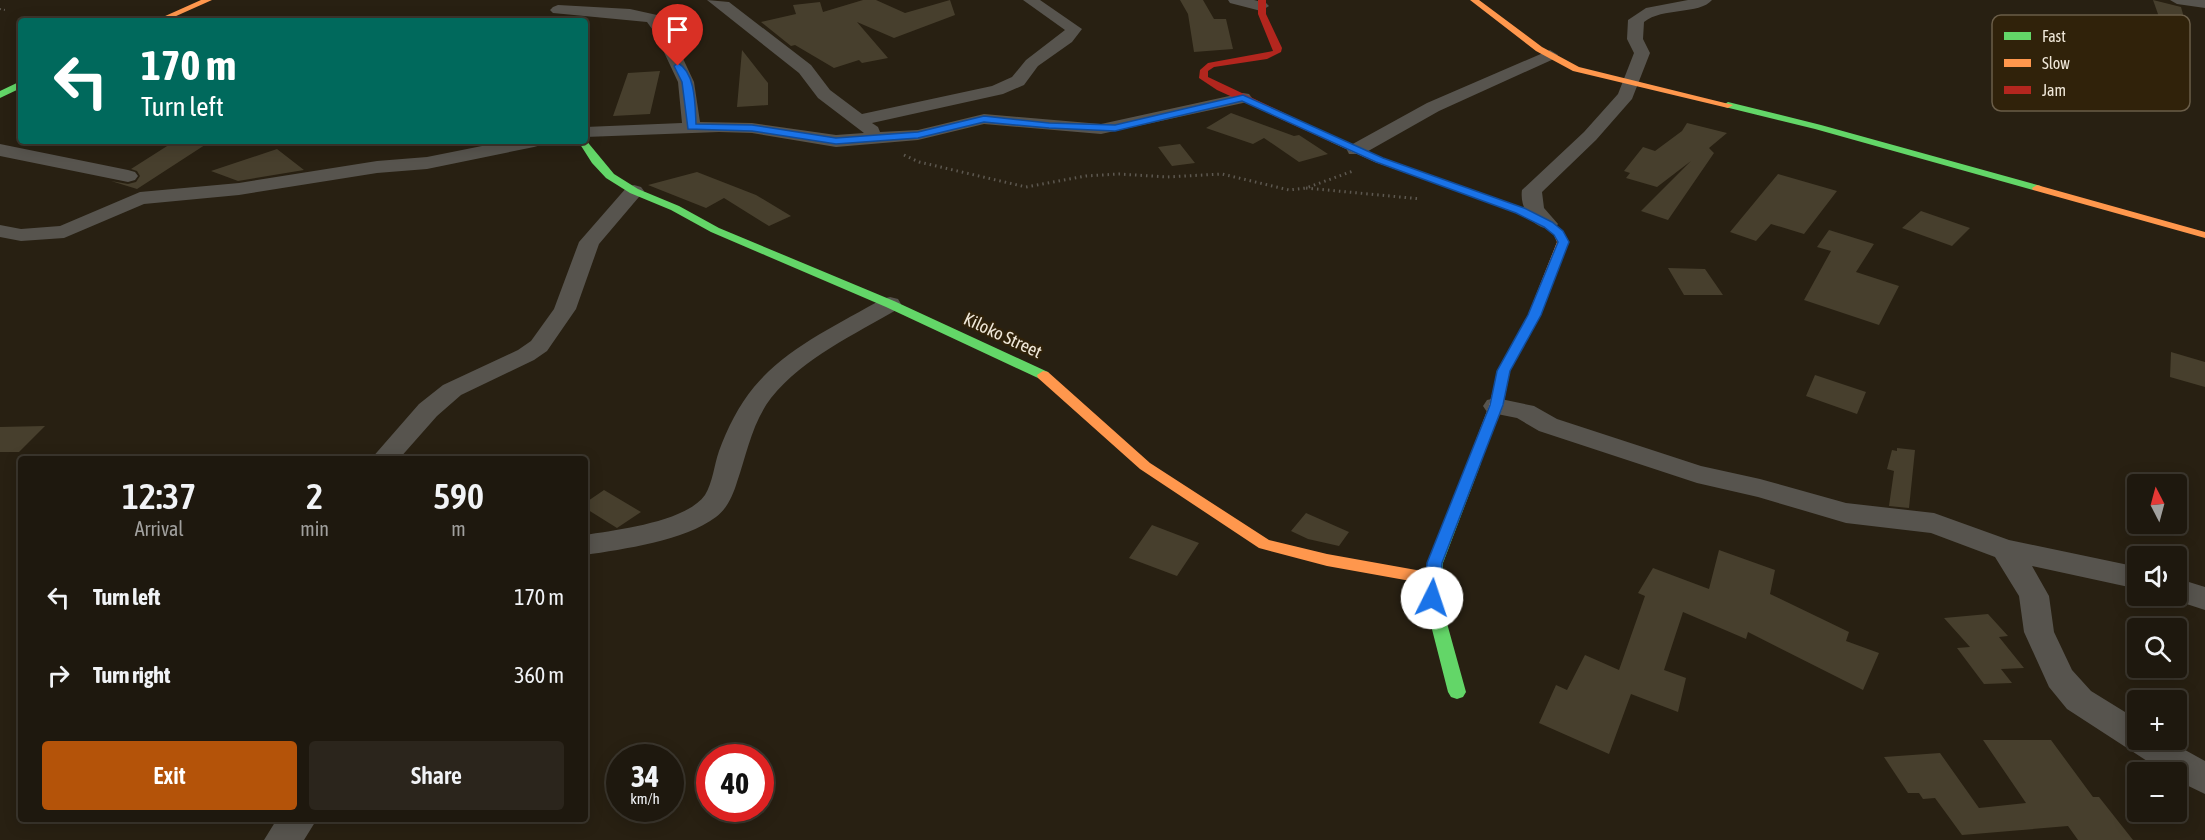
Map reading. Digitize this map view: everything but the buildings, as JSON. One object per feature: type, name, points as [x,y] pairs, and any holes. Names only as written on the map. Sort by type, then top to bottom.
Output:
[{"type":"street","points":[[165,18],[208,0]]},
{"type":"street","points":[[543,0],[561,15],[630,14],[652,18],[663,33],[686,82],[691,126]]},
{"type":"street","points":[[714,0],[724,5],[805,69],[824,94],[860,120],[880,139]]},
{"type":"street","points":[[860,120],[997,90],[1018,81],[1032,63],[1066,39],[1074,29],[1030,0]]},
{"type":"street","points":[[1235,0],[1262,3],[1262,14],[1277,52],[1268,56],[1211,65],[1203,74],[1203,78],[1379,160],[1520,210],[1548,224]]},
{"type":"street","points":[[1474,0],[1550,55],[1576,69],[1818,127],[2205,235]]},
{"type":"street","points":[[1457,692],[1432,598],[1435,563],[1496,405],[1504,371],[1534,315],[1563,242],[1559,233],[1532,207],[1530,199],[1532,190],[1590,135],[1626,95],[1642,53],[1635,39],[1636,20],[1648,12],[1705,0]]},
{"type":"street","points":[[2177,0],[2205,4]]},
{"type":"street","points":[[1356,150],[1433,107],[1550,55]]},
{"type":"street","points":[[0,95],[18,86]]},
{"type":"street","points":[[588,132],[691,126],[752,128],[836,141],[918,135],[984,119],[1058,126],[1115,128],[1243,98]]},
{"type":"street","points":[[0,231],[21,235],[64,232],[140,198],[239,189],[377,167],[427,163],[519,144]]},
{"type":"street","name":"Kiloko Street","points":[[585,144],[610,176],[633,191],[675,208],[732,238],[890,304],[1040,372],[1145,466],[1264,544],[1327,560],[1433,579]]},
{"type":"street","points":[[0,150],[128,176]]},
{"type":"street","points":[[387,456],[428,410],[452,390],[526,355],[538,346],[565,309],[589,242],[633,191]]},
{"type":"street","points":[[588,544],[668,528],[693,518],[715,502],[733,449],[763,392],[778,375],[890,304]]},
{"type":"street","points":[[1496,405],[1525,412],[1548,425],[1697,474],[1760,488],[1846,513],[1935,523],[2005,550],[2127,576]]},
{"type":"street","points":[[2005,550],[2034,596],[2039,632],[2060,678],[2079,700],[2127,732]]},
{"type":"street","points":[[2187,592],[2205,598]]},
{"type":"street","points":[[2156,750],[2205,780]]},
{"type":"street","points":[[282,840],[297,822]]},
{"type":"path","points":[[0,9],[5,10]]},
{"type":"path","points":[[897,153],[919,162],[1026,187],[1086,176],[1119,174],[1167,177],[1222,174],[1289,190],[1306,188],[1379,160]]},
{"type":"path","points":[[1306,188],[1336,193],[1431,200]]},
{"type":"traffic: fast","points":[[0,95],[18,86]]},
{"type":"traffic: fast","points":[[1728,105],[1818,127],[2037,188]]},
{"type":"traffic: fast","points":[[585,144],[610,176],[634,191],[675,208],[715,230],[890,304],[1043,375]]},
{"type":"traffic: fast","points":[[1457,692],[1432,598],[1435,563],[1474,463]]},
{"type":"traffic: slow","points":[[165,18],[208,0]]},
{"type":"traffic: slow","points":[[1474,0],[1539,49],[1576,69],[1728,105]]},
{"type":"traffic: slow","points":[[1334,140],[1379,160],[1520,210],[1548,224],[1559,233],[1563,242],[1534,315],[1504,371],[1496,406],[1474,463]]},
{"type":"traffic: slow","points":[[2037,188],[2205,235]]},
{"type":"traffic: slow","points":[[1043,375],[1145,466],[1264,544],[1327,560],[1433,579]]},
{"type":"traffic: jam","points":[[1262,0],[1262,14],[1278,48],[1277,52],[1267,56],[1211,65],[1204,70],[1203,78],[1334,140]]},
{"type":"route","points":[[678,66],[686,82],[690,98],[691,126],[752,128],[836,141],[918,135],[984,119],[1049,126],[1115,128],[1153,117],[1243,98],[1379,160],[1520,210],[1548,224],[1559,233],[1563,242],[1534,315],[1504,371],[1496,405],[1435,563],[1432,598]]}]
